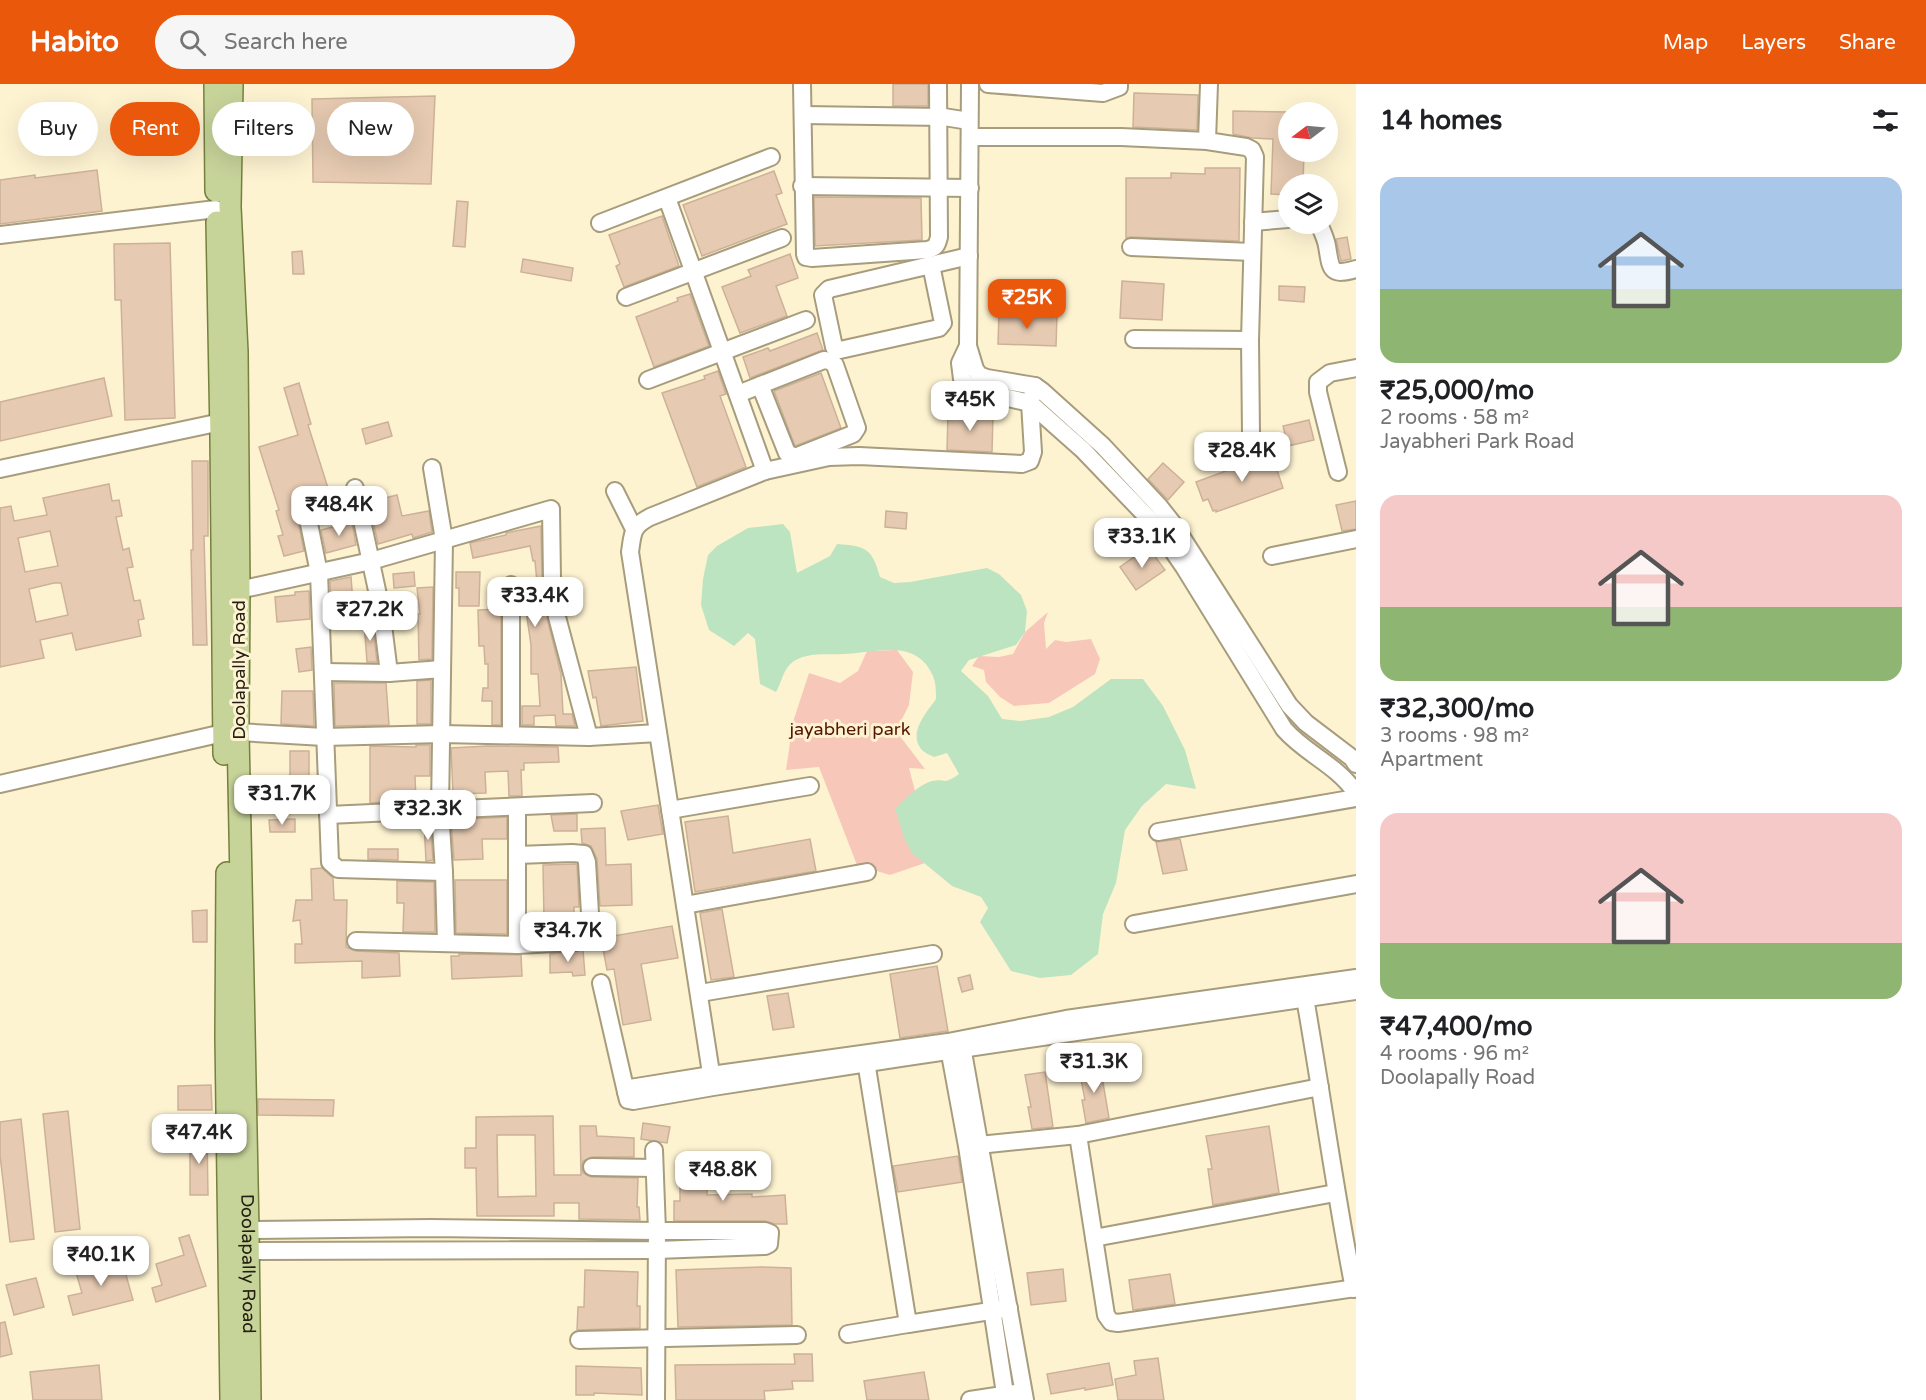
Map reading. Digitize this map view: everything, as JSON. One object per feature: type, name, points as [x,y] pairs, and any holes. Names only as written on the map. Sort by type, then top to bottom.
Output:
[{"type":"main road","name":"Doolapally Road","points":[[215,84],[221,422],[249,1230],[240,1394]]},
{"type":"main road","name":"Doolapally Road","points":[[232,84],[230,207],[237,352],[239,590],[227,826],[226,1037],[240,1394]]},
{"type":"street","points":[[802,84],[805,254],[806,257],[812,258],[933,249],[938,245],[938,84]]},
{"type":"street","points":[[970,84],[968,346],[975,369],[979,375],[987,378],[1035,386],[1103,446],[1166,514],[1289,705],[1306,723],[1352,758],[1356,764]]},
{"type":"street","points":[[988,84],[1103,93],[1119,87],[1119,84]]},
{"type":"street","points":[[1207,141],[1209,84]]},
{"type":"street","points":[[803,115],[938,118],[969,129],[1207,141],[1252,150],[1255,157],[1250,340],[1251,434]]},
{"type":"street","points":[[600,223],[771,157]]},
{"type":"street","points":[[802,186],[970,188]]},
{"type":"street","points":[[667,198],[765,471]]},
{"type":"street","points":[[0,235],[216,208]]},
{"type":"street","points":[[1253,222],[1278,220]]},
{"type":"street","points":[[1323,234],[1327,244],[1328,264],[1335,270],[1343,272],[1356,269]]},
{"type":"street","points":[[626,297],[782,238]]},
{"type":"street","points":[[1131,247],[1252,252]]},
{"type":"street","points":[[931,265],[944,323],[939,328],[840,350],[834,347],[823,295],[829,289],[969,256]]},
{"type":"street","points":[[648,380],[806,320]]},
{"type":"street","points":[[1134,339],[1250,340]]},
{"type":"street","points":[[968,346],[960,363],[962,380],[969,387],[982,392],[1030,403],[1083,450],[1155,525],[1184,567],[1284,729],[1305,749],[1337,770],[1356,793]]},
{"type":"street","points":[[712,1081],[630,552],[634,528],[659,513],[765,471],[813,455],[853,434],[857,428],[835,364],[830,361],[824,360],[738,394]]},
{"type":"street","points":[[1338,472],[1318,392],[1318,382],[1330,373],[1356,369]]},
{"type":"street","points":[[760,385],[787,453],[795,457],[859,456],[1022,464],[1030,461],[1033,452],[1030,403],[1035,386]]},
{"type":"street","points":[[0,469],[221,422]]},
{"type":"street","points":[[432,468],[444,540],[440,810],[446,943]]},
{"type":"street","points":[[355,488],[381,609],[389,673]]},
{"type":"street","points":[[615,491],[634,528]]},
{"type":"street","points":[[304,499],[319,573],[330,862],[335,868],[444,872]]},
{"type":"street","points":[[239,590],[371,561],[551,509],[552,579],[557,617],[589,737]]},
{"type":"street","points":[[1272,556],[1356,539]]},
{"type":"street","points":[[511,735],[512,585]]},
{"type":"street","points":[[324,672],[389,673],[442,669]]},
{"type":"street","points":[[0,784],[231,733],[324,737],[442,734],[589,737],[658,733]]},
{"type":"street","points":[[670,810],[810,786]]},
{"type":"street","points":[[1158,832],[1356,798]]},
{"type":"street","points":[[328,815],[593,803]]},
{"type":"street","points":[[517,807],[517,945]]},
{"type":"street","points":[[356,941],[517,945],[575,942],[588,937],[591,932],[587,862],[584,854],[517,855]]},
{"type":"street","points":[[685,905],[867,872]]},
{"type":"street","points":[[1134,924],[1356,884]]},
{"type":"street","points":[[700,993],[933,954]]},
{"type":"street","points":[[955,1045],[1066,1019],[1356,978]]},
{"type":"street","points":[[602,983],[626,1092],[630,1101],[712,1081],[955,1045],[1356,992]]},
{"type":"street","points":[[1078,1135],[1106,1315],[1113,1323],[1355,1289],[1335,1193],[1305,998]]},
{"type":"street","points":[[955,1045],[1000,1310],[1006,1397]]},
{"type":"street","points":[[866,1059],[908,1324]]},
{"type":"street","points":[[973,1145],[1078,1135],[1320,1088]]},
{"type":"street","points":[[654,1150],[657,1231],[656,1400]]},
{"type":"street","points":[[592,1167],[654,1168]]},
{"type":"street","points":[[1094,1238],[1335,1193]]},
{"type":"street","points":[[249,1230],[389,1228],[765,1231],[770,1233],[771,1237],[769,1244],[765,1246],[657,1250],[249,1251]]},
{"type":"street","points":[[389,1228],[390,1251]]},
{"type":"street","points":[[557,1250],[558,1230]]},
{"type":"street","points":[[848,1334],[1000,1310]]},
{"type":"street","points":[[970,1400],[1024,1396],[1000,1310]]},
{"type":"street","points":[[579,1340],[797,1335]]},
{"type":"green space","points":[[1048,612],[1044,623],[1046,649],[1055,640],[1066,642],[1091,639],[1100,659],[1095,674],[1049,703],[1014,706],[1000,697],[986,682],[984,670],[972,666],[979,656],[999,657],[1013,654],[1025,632]]},
{"type":"green space","name":"jayabheri park","points":[[897,650],[913,672],[909,705],[896,731],[925,769],[909,768],[915,791],[899,805],[925,863],[890,875],[857,865],[819,767],[786,770],[793,722],[809,673],[840,683],[858,671],[867,651]]},
{"type":"shaded area","points":[[783,524],[790,532],[797,573],[830,556],[837,544],[866,550],[871,554],[880,577],[894,583],[987,568],[999,574],[1021,595],[1027,611],[1025,632],[1016,645],[969,660],[961,671],[988,696],[1002,719],[1021,721],[1049,717],[1073,707],[1111,679],[1143,679],[1163,706],[1185,750],[1196,789],[1166,784],[1142,806],[1125,830],[1116,883],[1103,914],[1098,954],[1071,975],[1040,978],[1011,971],[980,922],[988,908],[981,897],[952,886],[912,853],[904,838],[895,808],[922,785],[937,780],[947,781],[959,774],[947,753],[934,757],[922,750],[918,743],[920,722],[936,699],[934,679],[926,664],[916,656],[894,650],[806,656],[787,667],[776,692],[760,684],[755,639],[748,633],[734,646],[709,630],[701,605],[708,555],[717,546],[748,528]]},
{"type":"building","points":[[893,84],[928,84],[928,106],[893,106]]},
{"type":"building","points":[[1134,93],[1198,95],[1197,130],[1133,127]]},
{"type":"building","points":[[435,96],[431,184],[313,182],[315,102],[312,102],[312,99]]},
{"type":"building","points":[[1233,111],[1278,112],[1278,162],[1304,162],[1303,174],[1278,174],[1278,194],[1271,194],[1273,139],[1233,134]]},
{"type":"building","points":[[1205,168],[1240,168],[1239,241],[1126,238],[1126,178],[1171,178],[1171,173],[1205,174]]},
{"type":"building","points":[[97,170],[102,211],[0,224],[0,180]]},
{"type":"building","points":[[774,171],[782,193],[776,195],[787,224],[702,256],[683,205]]},
{"type":"building","points":[[814,197],[921,198],[922,240],[815,246]]},
{"type":"building","points":[[457,201],[468,202],[465,247],[453,246]]},
{"type":"building","points":[[662,216],[679,266],[624,287],[616,266],[620,264],[609,235]]},
{"type":"building","points":[[1347,237],[1351,259],[1341,261],[1336,239]]},
{"type":"building","points":[[170,243],[175,418],[125,420],[121,300],[115,300],[114,244]]},
{"type":"building","points":[[302,251],[304,274],[293,274],[292,252]]},
{"type":"building","points":[[790,254],[798,278],[776,286],[787,316],[740,333],[722,287],[751,276],[748,270]]},
{"type":"building","points":[[523,259],[573,268],[571,281],[521,272]]},
{"type":"building","points":[[1122,281],[1164,284],[1162,320],[1120,318]]},
{"type":"building","points":[[1279,286],[1305,287],[1304,302],[1279,300]]},
{"type":"building","points":[[690,294],[709,346],[654,367],[636,317]]},
{"type":"building","points":[[999,313],[1057,316],[1056,346],[998,344]]},
{"type":"building","points":[[817,333],[823,350],[750,378],[743,357],[768,348],[770,351]]},
{"type":"building","points":[[718,371],[726,394],[720,396],[746,467],[697,487],[662,393],[705,379],[704,376]]},
{"type":"building","points":[[821,373],[841,428],[795,446],[774,391]]},
{"type":"building","points":[[104,378],[112,416],[0,441],[0,402]]},
{"type":"building","points":[[299,383],[311,424],[308,425],[328,488],[312,493],[308,489],[301,489],[294,495],[304,551],[284,556],[278,536],[283,535],[276,511],[279,510],[259,447],[298,435],[284,388]]},
{"type":"building","points":[[948,413],[993,414],[992,452],[947,450]]},
{"type":"building","points":[[1309,420],[1314,440],[1288,446],[1283,426]]},
{"type":"building","points":[[388,422],[392,436],[366,444],[362,429]]},
{"type":"building","points":[[1279,455],[1284,468],[1277,470],[1283,488],[1216,512],[1216,510],[1213,511],[1208,499],[1203,501],[1196,482],[1264,457],[1265,460]]},
{"type":"building","points":[[192,461],[208,461],[208,536],[204,536],[207,645],[193,645]]},
{"type":"building","points":[[1163,463],[1184,482],[1168,500],[1148,479]]},
{"type":"building","points":[[109,484],[112,501],[119,500],[122,516],[116,517],[123,550],[129,548],[133,567],[127,568],[134,601],[140,600],[144,619],[138,620],[141,636],[76,650],[72,633],[40,640],[44,658],[0,667],[0,508],[11,506],[14,521],[47,515],[43,498]],"holes":[[[50,531],[58,566],[25,572],[18,538]],[[61,583],[68,615],[36,622],[29,589]]]},
{"type":"building","points":[[397,495],[402,516],[429,511],[432,532],[413,538],[412,534],[378,544],[369,502]]},
{"type":"building","points":[[1356,501],[1356,529],[1342,531],[1336,505]]},
{"type":"building","points":[[886,511],[907,513],[906,529],[885,527]]},
{"type":"building","points":[[352,522],[356,545],[326,553],[321,530]]},
{"type":"building","points":[[541,526],[542,579],[547,618],[561,674],[563,714],[572,714],[575,726],[556,726],[555,715],[534,716],[534,725],[522,725],[522,706],[540,706],[538,674],[531,674],[531,645],[526,611],[525,594],[538,594],[535,561],[533,561],[530,546],[473,558],[470,543]]},
{"type":"building","points":[[1148,547],[1165,570],[1136,590],[1120,567]]},
{"type":"building","points":[[414,572],[415,586],[394,588],[393,574]]},
{"type":"building","points":[[456,572],[480,572],[479,606],[459,606]]},
{"type":"building","points":[[351,577],[353,603],[358,603],[358,620],[338,620],[338,601],[331,601],[330,581]]},
{"type":"building","points":[[433,587],[432,659],[419,660],[418,614],[420,614],[417,588]]},
{"type":"building","points":[[309,591],[310,619],[277,622],[275,597]]},
{"type":"building","points":[[501,609],[501,725],[492,725],[492,701],[482,701],[483,688],[488,688],[488,664],[485,664],[484,646],[479,646],[478,610]]},
{"type":"building","points":[[372,620],[377,662],[367,662],[364,621]]},
{"type":"building","points":[[311,647],[312,670],[299,672],[296,649]]},
{"type":"building","points":[[636,667],[643,721],[601,726],[596,697],[593,698],[588,671]]},
{"type":"building","points":[[431,680],[431,724],[417,724],[417,681]]},
{"type":"building","points":[[334,683],[386,683],[389,725],[335,726]]},
{"type":"building","points":[[282,691],[313,691],[314,726],[281,724]]},
{"type":"building","points":[[416,745],[430,745],[430,776],[415,776],[416,801],[370,803],[370,746],[416,747]]},
{"type":"building","points":[[558,747],[559,762],[524,763],[524,770],[521,770],[522,796],[509,796],[508,771],[485,772],[486,793],[453,794],[451,748]]},
{"type":"building","points":[[290,751],[309,751],[309,787],[290,787]]},
{"type":"building","points":[[658,805],[663,834],[628,840],[621,811]]},
{"type":"building","points":[[577,814],[577,831],[554,831],[551,815]]},
{"type":"building","points":[[728,816],[733,853],[810,839],[816,871],[695,892],[685,822]]},
{"type":"building","points":[[507,817],[507,839],[482,839],[483,859],[454,860],[451,820]]},
{"type":"building","points":[[295,819],[295,832],[270,832],[269,820]]},
{"type":"building","points":[[424,821],[430,821],[433,860],[426,861]]},
{"type":"building","points":[[605,828],[606,865],[631,864],[632,905],[600,906],[597,859],[591,846],[582,843],[581,829]]},
{"type":"building","points":[[1180,839],[1187,870],[1163,874],[1156,842]]},
{"type":"building","points":[[368,849],[398,849],[398,860],[368,859]]},
{"type":"building","points":[[577,864],[579,907],[574,907],[574,919],[544,920],[543,865]]},
{"type":"building","points":[[322,868],[333,878],[334,900],[347,900],[346,947],[356,951],[399,953],[400,976],[362,978],[362,961],[295,963],[295,944],[302,944],[300,920],[293,921],[296,900],[312,900],[311,869]]},
{"type":"building","points":[[455,880],[507,880],[507,934],[456,933]]},
{"type":"building","points":[[397,881],[434,882],[435,932],[403,932],[404,903],[397,903]]},
{"type":"building","points":[[722,909],[734,977],[711,980],[700,913]]},
{"type":"building","points":[[207,910],[207,942],[193,942],[192,911]]},
{"type":"building","points":[[672,926],[678,958],[641,964],[651,1020],[623,1025],[614,969],[607,970],[601,938]]},
{"type":"building","points":[[583,950],[585,975],[573,976],[572,972],[550,973],[550,954]]},
{"type":"building","points":[[459,954],[521,955],[522,976],[452,979],[451,956],[459,956]]},
{"type":"building","points":[[937,966],[948,1031],[900,1038],[890,974]]},
{"type":"building","points":[[970,975],[973,989],[962,992],[958,978]]},
{"type":"building","points":[[788,993],[794,1027],[773,1030],[767,996]]},
{"type":"building","points":[[1100,1065],[1109,1118],[1086,1123],[1082,1100],[1085,1100],[1079,1069]]},
{"type":"building","points":[[1045,1072],[1053,1127],[1032,1129],[1028,1107],[1031,1107],[1025,1075]]},
{"type":"building","points":[[211,1085],[212,1110],[178,1110],[178,1086]]},
{"type":"building","points":[[258,1099],[334,1100],[333,1116],[258,1115]]},
{"type":"building","points":[[68,1111],[80,1229],[55,1232],[43,1114]]},
{"type":"building","points":[[553,1116],[554,1175],[581,1175],[580,1126],[596,1126],[597,1136],[634,1138],[634,1157],[592,1157],[583,1161],[582,1167],[583,1173],[591,1177],[638,1178],[637,1207],[639,1207],[640,1220],[579,1219],[579,1203],[554,1203],[554,1216],[477,1216],[476,1168],[465,1168],[465,1148],[476,1148],[476,1117]],"holes":[[[497,1135],[535,1135],[536,1196],[498,1197]]]},
{"type":"building","points":[[21,1119],[34,1239],[10,1242],[0,1155],[0,1122]]},
{"type":"building","points":[[643,1123],[670,1127],[667,1143],[641,1139]]},
{"type":"building","points":[[1269,1126],[1279,1193],[1213,1205],[1208,1169],[1212,1169],[1206,1136]]},
{"type":"building","points":[[190,1135],[207,1135],[208,1195],[190,1195]]},
{"type":"building","points":[[958,1156],[962,1182],[898,1192],[893,1166]]},
{"type":"building","points":[[680,1163],[707,1163],[707,1195],[752,1194],[752,1197],[785,1195],[787,1224],[765,1221],[674,1221],[674,1201],[680,1201]]},
{"type":"building","points":[[189,1235],[206,1286],[156,1302],[152,1288],[162,1285],[156,1264],[184,1255],[179,1238]]},
{"type":"building","points":[[121,1257],[133,1300],[73,1315],[68,1296],[82,1293],[75,1269]]},
{"type":"building","points":[[791,1268],[792,1325],[678,1327],[676,1270]]},
{"type":"building","points":[[1063,1269],[1066,1301],[1031,1305],[1027,1273]]},
{"type":"building","points":[[585,1270],[638,1272],[637,1306],[640,1306],[640,1328],[577,1330],[578,1307],[584,1307]]},
{"type":"building","points":[[1170,1274],[1175,1304],[1133,1310],[1129,1280]]},
{"type":"building","points":[[36,1278],[44,1307],[14,1315],[6,1285]]},
{"type":"building","points":[[5,1322],[12,1354],[0,1357],[0,1323]]},
{"type":"building","points":[[794,1354],[812,1354],[813,1381],[792,1381],[793,1389],[764,1391],[765,1400],[676,1400],[675,1365],[795,1364]]},
{"type":"building","points":[[1158,1358],[1164,1400],[1118,1400],[1115,1379],[1136,1375],[1134,1361]]},
{"type":"building","points":[[1109,1363],[1113,1385],[1051,1394],[1047,1374]]},
{"type":"building","points":[[99,1365],[102,1400],[33,1400],[30,1372]]},
{"type":"building","points":[[576,1366],[641,1368],[642,1395],[594,1393],[594,1395],[576,1395]]},
{"type":"building","points":[[924,1372],[929,1400],[867,1400],[864,1381]]}]
